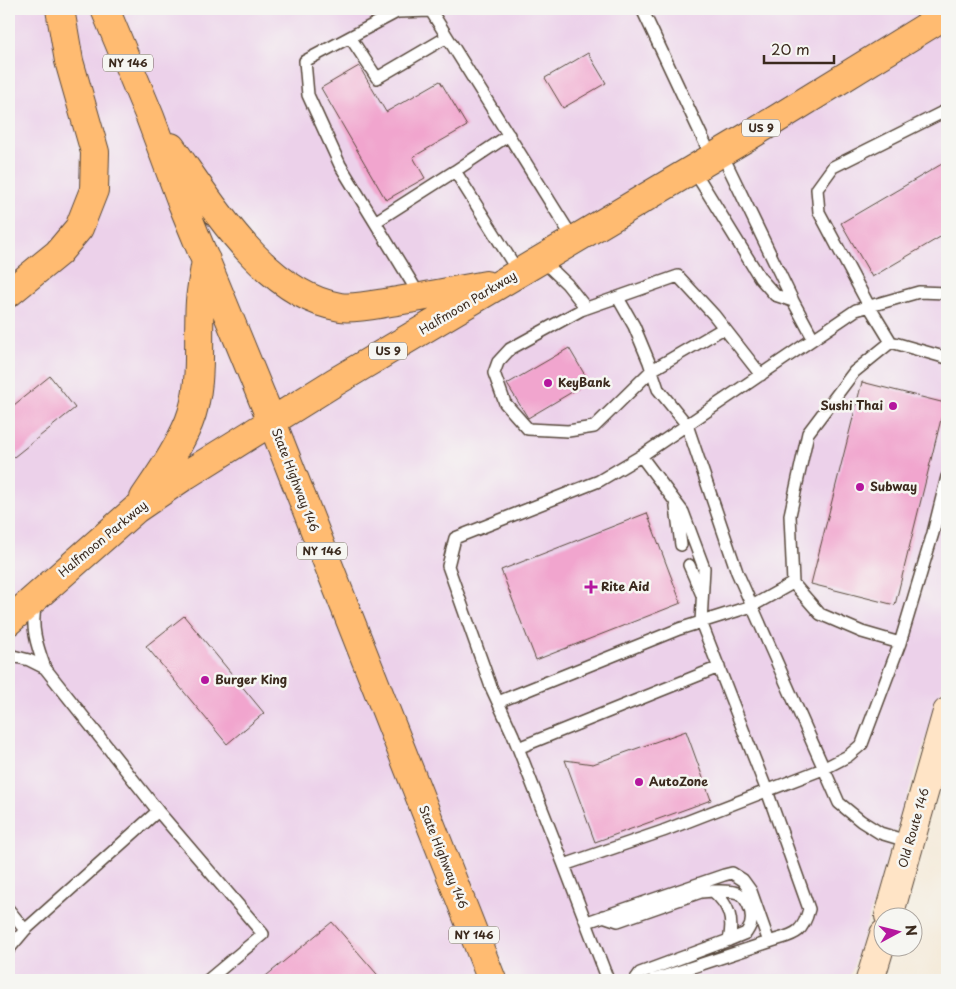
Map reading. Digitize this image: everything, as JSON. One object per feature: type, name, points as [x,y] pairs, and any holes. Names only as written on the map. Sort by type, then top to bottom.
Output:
[{"type":"main road","points":[[9,294],[58,253],[79,228],[94,190],[95,152],[69,61],[60,9]]},
{"type":"main road","name":"State Highway 146","points":[[105,9],[272,422],[492,980]]},
{"type":"main road","name":"Halfmoon Parkway","points":[[9,621],[136,509],[186,475],[335,382],[709,160],[947,14]]},
{"type":"main road","points":[[150,117],[232,231],[272,274],[293,290],[341,307],[373,305],[421,297],[521,272]]},
{"type":"main road","points":[[136,509],[169,459],[189,422],[199,381],[200,301],[206,258]]},
{"type":"street","name":"Old Route 146","points":[[891,906],[947,712]]},
{"type":"street","points":[[870,980],[877,956]]},
{"type":"lane","points":[[642,9],[760,278],[775,295],[793,301]]},
{"type":"lane","points":[[421,297],[340,165],[308,95],[305,61],[397,12],[431,10],[574,240]]},
{"type":"lane","points":[[350,37],[377,78],[447,37]]},
{"type":"lane","points":[[947,110],[833,167],[817,189],[818,212],[869,306],[891,342],[947,358]]},
{"type":"lane","points":[[375,222],[509,135]]},
{"type":"lane","points":[[709,160],[813,338]]},
{"type":"lane","points":[[456,171],[521,272],[567,284],[586,308]]},
{"type":"lane","points":[[724,328],[652,370],[594,427],[568,432],[528,429],[505,403],[494,373],[498,362],[510,349],[586,308],[678,276],[724,328],[761,375]]},
{"type":"lane","points":[[608,980],[518,748],[491,687],[448,566],[455,538],[599,481],[642,456],[856,310],[919,292],[947,293]]},
{"type":"lane","points":[[618,298],[634,326],[658,389],[688,424],[737,572],[839,803],[861,821],[880,833],[910,842]]},
{"type":"lane","points":[[891,342],[854,372],[808,433],[790,515],[793,583],[820,614],[862,632],[900,643]]},
{"type":"lane","points":[[642,456],[683,512],[704,568],[701,622],[767,791],[809,909],[803,928],[793,934],[653,980]]},
{"type":"lane","points":[[564,865],[663,831],[823,770],[848,756],[862,744],[900,643],[933,534],[947,477]]},
{"type":"lane","points":[[675,501],[681,545]]},
{"type":"lane","points":[[689,566],[703,597]]},
{"type":"lane","points":[[498,702],[679,629],[752,606],[793,583]]},
{"type":"lane","points":[[38,594],[34,626],[36,643],[45,668],[158,811],[263,934],[208,980]]},
{"type":"lane","points":[[9,655],[30,660],[45,668]]},
{"type":"lane","points":[[518,748],[719,667]]},
{"type":"lane","points":[[9,948],[24,930],[158,811]]},
{"type":"lane","points":[[587,922],[732,873],[743,880],[751,891],[769,942]]},
{"type":"lane","points":[[713,891],[729,911],[732,927],[729,940]]},
{"type":"lane","points":[[603,916],[618,921],[701,892],[726,891],[738,894],[746,901],[751,911],[751,922],[746,933],[640,973],[635,980]]},
{"type":"lane","points":[[9,910],[24,930]]},
{"type":"shaded area","points":[[9,9],[947,9],[947,673],[849,980],[9,980]]},
{"type":"building","points":[[588,53],[606,83],[563,108],[545,78]]},
{"type":"building","points":[[359,66],[386,112],[440,81],[467,126],[413,157],[425,178],[386,200],[321,88]]},
{"type":"building","points":[[947,161],[947,233],[872,277],[841,223]]},
{"type":"building","name":"KeyBank","points":[[569,348],[589,382],[528,418],[507,384]]},
{"type":"building","points":[[50,376],[75,408],[9,461],[9,409]]},
{"type":"building","points":[[862,382],[945,403],[895,605],[811,584]]},
{"type":"building","name":"Rite Aid","points":[[647,513],[681,603],[536,660],[501,570]]},
{"type":"building","name":"Burger King","points":[[184,616],[264,713],[227,744],[146,646]]},
{"type":"building","name":"AutoZone","points":[[686,731],[711,800],[595,842],[565,760],[593,764]]},
{"type":"building","points":[[332,922],[382,980],[261,980]]},
{"type":"place","name":"KeyBank","points":[[548,383]]},
{"type":"place","name":"Sushi Thai","points":[[893,406]]},
{"type":"place","name":"Subway","points":[[860,487]]},
{"type":"place","name":"Rite Aid","points":[[591,587]]},
{"type":"place","name":"Burger King","points":[[205,680]]},
{"type":"place","name":"AutoZone","points":[[639,782]]}]
